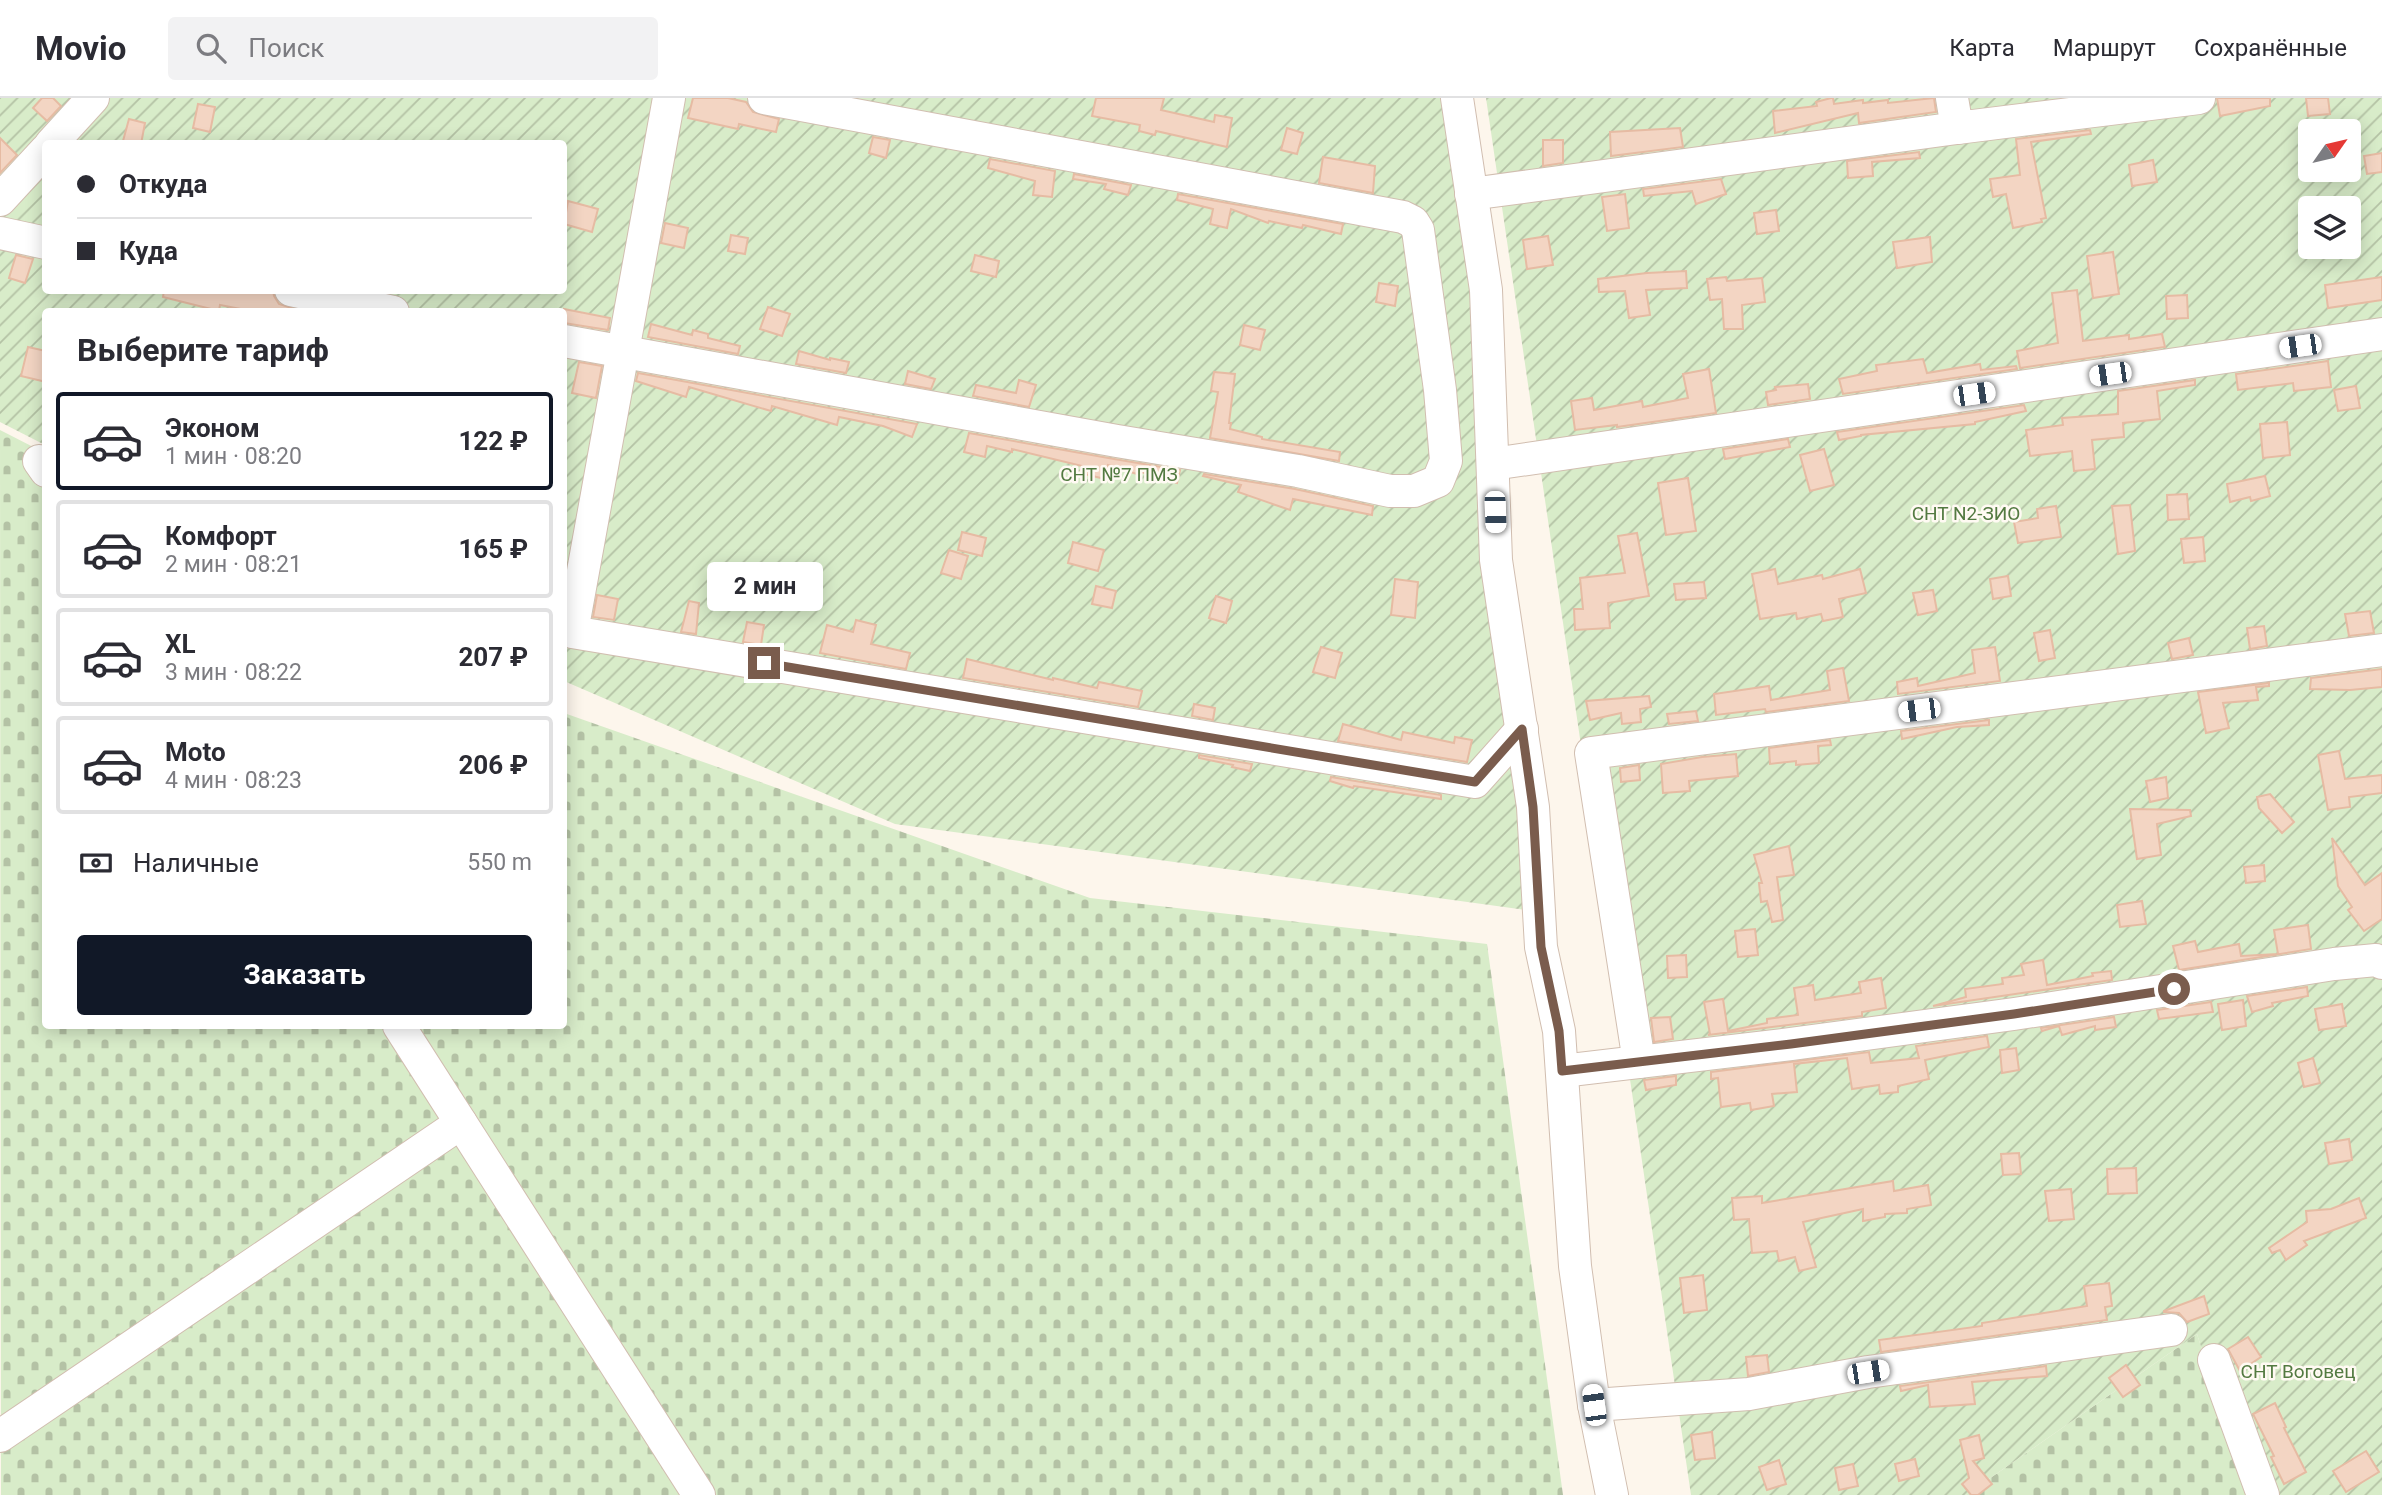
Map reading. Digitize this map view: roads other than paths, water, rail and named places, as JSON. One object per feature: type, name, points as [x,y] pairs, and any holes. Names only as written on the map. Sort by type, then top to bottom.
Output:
[{"type":"street","points":[[55,140],[93,98]]},
{"type":"street","points":[[669,98],[572,632],[1475,782],[1522,729]]},
{"type":"street","points":[[567,342],[1297,471],[1390,491],[1414,491],[1438,481],[1446,461],[1440,390],[1418,230],[1413,222],[1404,216],[764,98]]},
{"type":"street","points":[[1457,98],[1486,290],[1496,560],[1533,807],[1541,947],[1559,1031],[1575,1266],[1594,1405],[1612,1495]]},
{"type":"street","points":[[1471,194],[1954,113],[2199,98]]},
{"type":"street","points":[[0,200],[42,154]]},
{"type":"street","points":[[0,233],[42,242]]},
{"type":"street","points":[[310,294],[374,308]]},
{"type":"street","points":[[1493,464],[2382,334]]},
{"type":"street","points":[[1639,1062],[1591,753],[2382,650]]},
{"type":"street","points":[[1562,1071],[2014,1014],[2334,964],[2375,960],[2382,963]]},
{"type":"street","points":[[401,1029],[699,1495]]},
{"type":"street","points":[[0,1436],[461,1123]]},
{"type":"street","points":[[1594,1405],[1749,1394],[1881,1370],[2171,1330]]},
{"type":"street","points":[[2214,1360],[2263,1495]]},
{"type":"park label","name":"СНТ №7 ПМЗ","points":[[1119,474]]},
{"type":"park label","name":"СНТ N2-ЗИО","points":[[1966,513]]},
{"type":"park label","name":"СНТ Воговец","points":[[2298,1371]]}]
